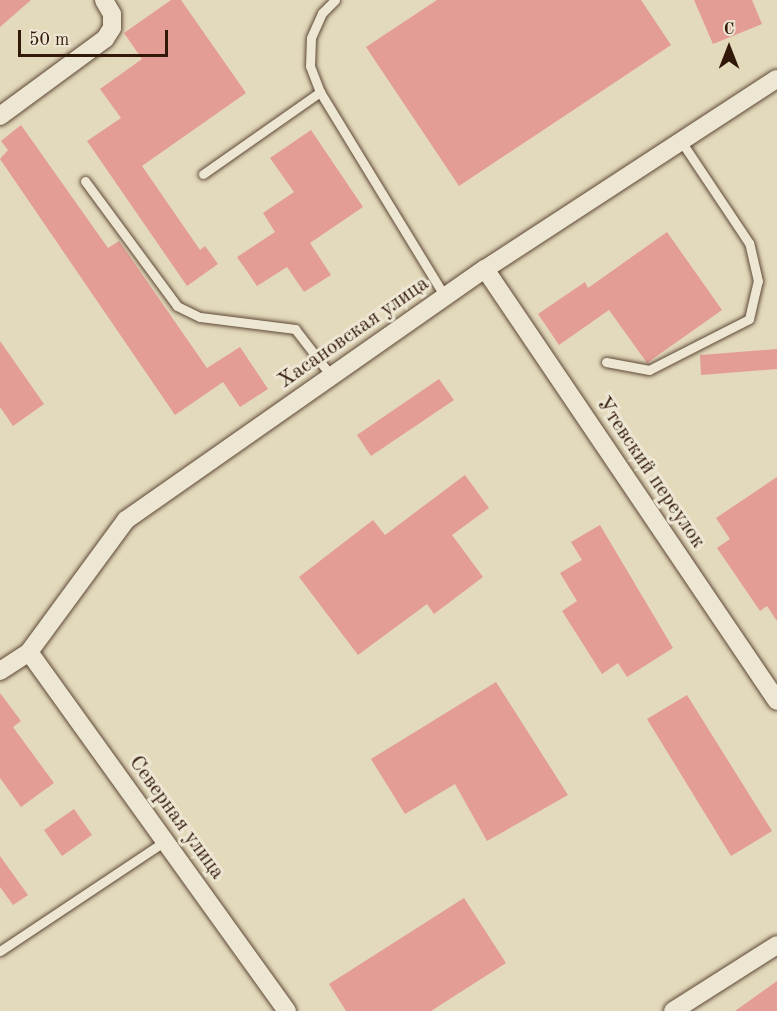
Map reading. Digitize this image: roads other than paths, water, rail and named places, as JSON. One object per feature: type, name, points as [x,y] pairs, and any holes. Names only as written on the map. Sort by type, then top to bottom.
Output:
[{"type":"street","points":[[0,116],[105,39],[112,28],[112,14],[104,0]]},
{"type":"street","name":"Хасановская улица","points":[[0,671],[29,652],[126,520],[485,269],[777,79]]},
{"type":"street","name":"Утевский переулок","points":[[485,269],[777,701]]},
{"type":"street","name":"Северная улица","points":[[29,652],[287,1011]]},
{"type":"street","points":[[673,1011],[777,945]]},
{"type":"lane","points":[[335,0],[322,14],[311,38],[310,66],[320,92],[446,297]]},
{"type":"lane","points":[[203,174],[320,92]]},
{"type":"lane","points":[[606,362],[650,370],[749,319],[758,281],[749,243],[681,141]]},
{"type":"lane","points":[[85,181],[177,306],[200,317],[295,329],[332,377]]},
{"type":"lane","points":[[0,951],[165,841]]}]
